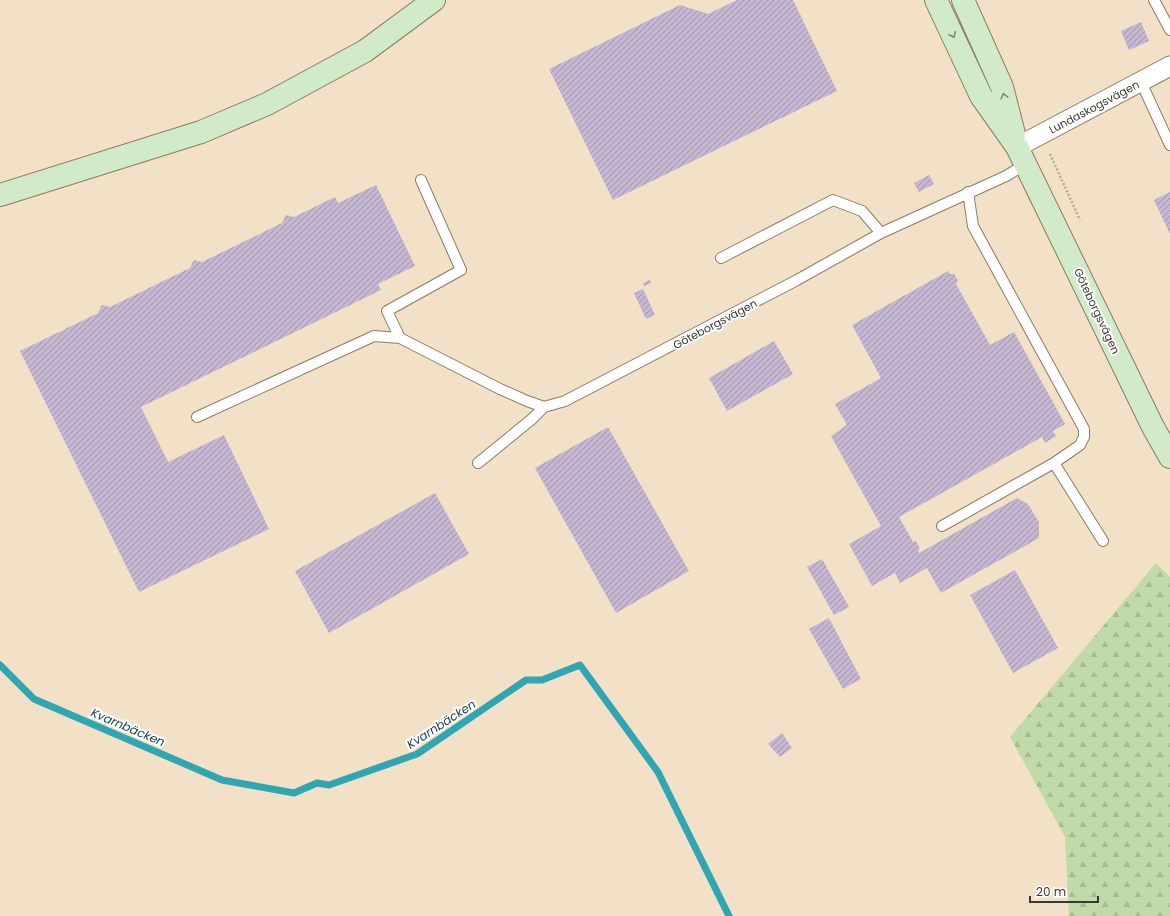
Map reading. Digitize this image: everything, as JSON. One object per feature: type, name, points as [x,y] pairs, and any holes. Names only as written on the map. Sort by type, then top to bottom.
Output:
[{"type":"street","points":[[0,195],[202,132],[267,104],[365,51],[434,0]]},
{"type":"street","name":"Göteborgsvägen","points":[[936,0],[982,96],[1022,156],[1143,407],[1170,457]]},
{"type":"street","name":"Göteborgsvägen","points":[[963,0],[1002,87],[1022,156]]},
{"type":"street","name":"Lundaskogsvägen","points":[[1022,156],[1141,82],[1170,66]]},
{"type":"lane","points":[[1154,0],[1170,30]]},
{"type":"lane","points":[[1141,82],[1170,145]]},
{"type":"lane","name":"Göteborgsvägen","points":[[544,407],[565,401],[603,383],[797,280],[881,233],[968,192],[1006,176],[1022,156]]},
{"type":"lane","points":[[400,338],[387,311],[461,270],[421,180]]},
{"type":"lane","points":[[942,526],[1054,463],[1080,445],[1084,437],[1084,429],[973,226],[968,192]]},
{"type":"lane","points":[[721,258],[833,200],[862,211],[881,233]]},
{"type":"lane","points":[[197,417],[374,336],[400,338],[500,390],[544,407],[532,419],[478,463]]},
{"type":"lane","points":[[1054,463],[1103,542]]},
{"type":"green space","points":[[1156,563],[1170,577],[1170,916],[1069,916],[1065,837],[1010,737]]},
{"type":"building","points":[[737,0],[793,0],[837,91],[613,200],[549,69],[680,5],[708,14]]},
{"type":"building","points":[[1141,22],[1149,41],[1129,50],[1121,31]]},
{"type":"building","points":[[929,175],[934,184],[919,192],[914,183]]},
{"type":"building","points":[[376,185],[415,266],[378,284],[381,290],[141,407],[168,462],[224,435],[269,529],[139,592],[20,351],[98,313],[102,305],[110,307],[190,268],[194,260],[202,262],[282,223],[286,215],[294,217],[335,197],[338,203]]},
{"type":"building","points":[[1170,192],[1170,234],[1154,200]]},
{"type":"building","points":[[948,271],[950,274],[954,274],[958,281],[956,284],[990,345],[1014,332],[1065,424],[1053,431],[1056,436],[1045,443],[1042,437],[899,517],[913,542],[916,541],[920,549],[918,550],[919,553],[1017,498],[1028,504],[1039,522],[1039,538],[941,593],[927,568],[900,583],[895,573],[872,586],[849,544],[881,526],[831,436],[847,425],[835,404],[881,378],[852,325]]},
{"type":"building","points":[[650,280],[651,283],[644,286],[643,283]]},
{"type":"building","points":[[643,289],[655,315],[646,319],[634,293]]},
{"type":"building","points":[[774,341],[793,374],[727,411],[709,378]]},
{"type":"building","points":[[608,427],[689,571],[616,613],[535,468]]},
{"type":"building","points":[[435,493],[469,554],[329,633],[295,571]]},
{"type":"building","points":[[822,559],[849,607],[834,615],[807,567]]},
{"type":"building","points":[[1015,570],[1058,648],[1013,673],[970,595]]},
{"type":"building","points":[[829,618],[861,679],[843,689],[809,629]]},
{"type":"building","points":[[782,733],[792,748],[780,757],[768,744]]},
{"type":"waterway","name":"Kvarnbäcken","points":[[0,665],[34,699],[222,780],[294,793],[317,783],[329,785],[417,754],[526,680],[542,680],[580,665],[658,772],[729,916]]}]
